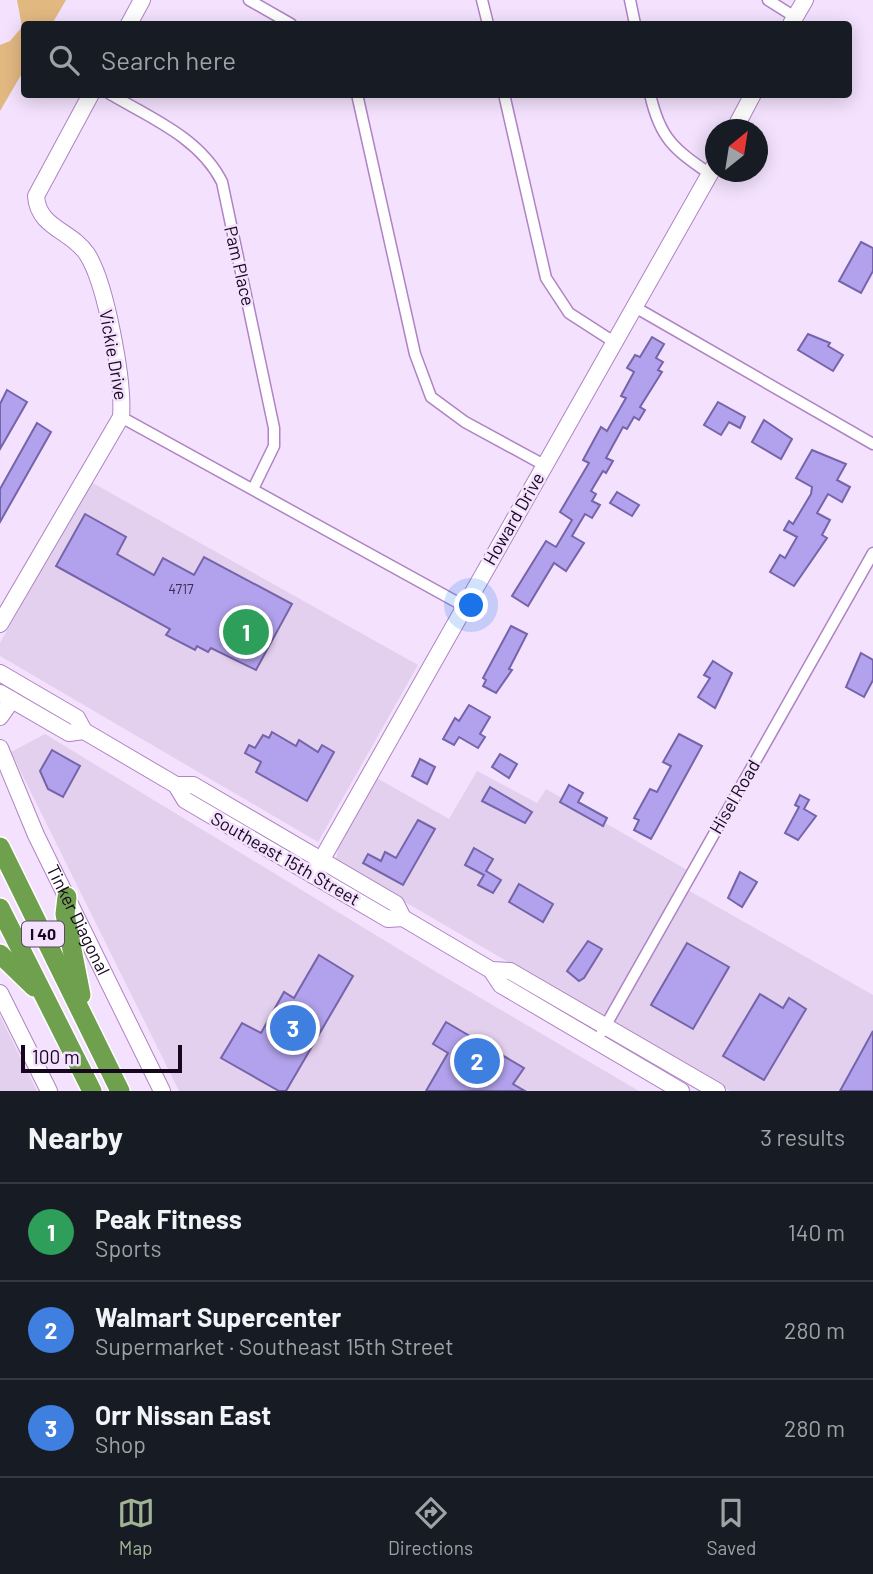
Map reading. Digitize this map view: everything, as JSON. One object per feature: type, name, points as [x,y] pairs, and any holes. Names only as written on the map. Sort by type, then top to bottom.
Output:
[{"type":"highway","name":"I 40","points":[[0,847],[120,1091]]},
{"type":"highway","points":[[68,897],[66,922],[86,1020]]},
{"type":"highway","name":"I 40","points":[[0,908],[92,1091]]},
{"type":"highway","points":[[0,954],[45,998]]},
{"type":"street","points":[[131,21],[142,0]]},
{"type":"street","points":[[249,0],[286,21]]},
{"type":"street","points":[[482,0],[487,21]]},
{"type":"street","points":[[629,0],[634,21]]},
{"type":"street","points":[[768,0],[793,21],[805,0]]},
{"type":"street","name":"Vickie Drive","points":[[0,624],[121,417],[123,394],[103,300],[87,254],[76,242],[46,222],[36,209],[36,196],[89,98]]},
{"type":"street","name":"Pam Place","points":[[116,98],[199,149],[212,162],[222,182],[274,428],[274,446],[253,489]]},
{"type":"street","points":[[358,98],[415,354],[431,397],[465,422],[544,465]]},
{"type":"street","points":[[504,98],[546,278],[569,313],[614,342]]},
{"type":"street","points":[[651,98],[655,118],[664,137],[677,152],[705,164]]},
{"type":"street","points":[[740,119],[751,98]]},
{"type":"street","name":"Howard Drive","points":[[317,868],[705,182]]},
{"type":"street","points":[[634,306],[873,444]]},
{"type":"street","points":[[121,417],[464,606]]},
{"type":"street","name":"Hisel Road","points":[[597,1040],[873,553]]},
{"type":"street","name":"Southeast 15th Street","points":[[0,673],[77,718],[84,731],[176,785],[193,785],[317,868],[396,904],[403,918],[491,970],[501,985],[678,1090]]},
{"type":"street","points":[[0,717],[6,696]]},
{"type":"street","name":"Southeast 15th Street","points":[[6,696],[69,733],[84,731]]},
{"type":"street","name":"Tinker Diagonal","points":[[0,748],[19,797],[162,1091]]},
{"type":"street","name":"Southeast 15th Street","points":[[491,970],[510,971],[717,1091]]},
{"type":"street","points":[[0,993],[49,1091]]},
{"type":"street","points":[[678,1090],[685,1073]]},
{"type":"shaded area","points":[[17,0],[66,0],[54,21],[21,22]]},
{"type":"shaded area","points":[[21,28],[21,75],[0,111],[0,45],[10,41]]},
{"type":"shaded area","points":[[91,482],[418,665],[318,842],[0,656],[0,643]]},
{"type":"shaded area","points":[[45,734],[438,973],[639,1091],[179,1091],[11,752]]},
{"type":"shaded area","points":[[477,771],[537,803],[546,789],[687,870],[679,885],[873,995],[873,1091],[730,1091],[343,866],[336,859],[340,840],[377,778],[449,819]]},
{"type":"shaded area","points":[[0,1016],[37,1091],[0,1091]]},
{"type":"building","points":[[861,242],[873,248],[873,271],[861,293],[839,281]]},
{"type":"building","points":[[808,334],[830,343],[828,346],[843,355],[833,371],[798,350]]},
{"type":"building","points":[[652,337],[664,344],[656,358],[663,362],[658,370],[662,372],[640,407],[645,410],[639,420],[634,417],[627,429],[623,427],[606,458],[613,461],[606,473],[603,471],[591,491],[596,494],[592,501],[600,505],[592,518],[585,514],[572,536],[584,543],[566,571],[554,563],[528,606],[512,596],[546,541],[556,547],[572,520],[560,512],[589,463],[583,460],[601,427],[607,431],[626,398],[621,396],[634,372],[627,368],[635,355],[640,357]]},
{"type":"building","points":[[7,390],[27,402],[0,449],[0,404]]},
{"type":"building","points":[[718,402],[745,417],[740,428],[729,422],[721,435],[704,425]]},
{"type":"building","points":[[764,420],[792,439],[781,459],[752,442]]},
{"type":"building","points":[[37,423],[51,432],[0,522],[0,489]]},
{"type":"building","points":[[812,450],[846,464],[837,480],[850,487],[842,502],[828,494],[817,513],[830,520],[822,535],[827,538],[794,586],[770,572],[780,555],[785,558],[797,537],[784,530],[789,521],[793,524],[811,494],[812,487],[796,478]]},
{"type":"building","points":[[617,492],[639,505],[632,516],[610,503]]},
{"type":"building","points":[[85,514],[126,537],[117,554],[154,575],[163,558],[194,575],[204,557],[292,604],[256,670],[211,648],[208,652],[197,646],[195,650],[166,635],[170,629],[56,566]]},
{"type":"building","points":[[511,626],[527,634],[509,669],[512,670],[496,693],[483,686],[486,680],[483,678]]},
{"type":"building","points":[[861,653],[873,660],[873,680],[864,697],[846,687]]},
{"type":"building","points":[[713,661],[732,673],[715,708],[698,697],[710,678],[704,675]]},
{"type":"building","points":[[469,705],[490,717],[480,734],[485,737],[478,748],[459,737],[454,745],[443,739],[455,718],[459,721]]},
{"type":"building","points":[[272,732],[296,746],[299,740],[318,752],[322,745],[334,752],[307,801],[256,772],[261,762],[245,753],[249,745],[255,748],[263,735],[269,738]]},
{"type":"building","points":[[679,734],[702,746],[651,839],[634,830],[639,820],[634,818],[650,789],[657,792],[671,766],[663,762]]},
{"type":"building","points":[[52,750],[80,766],[63,797],[48,789],[40,771]]},
{"type":"building","points":[[500,754],[517,764],[509,778],[492,767]]},
{"type":"building","points":[[420,759],[435,767],[427,784],[412,776]]},
{"type":"building","points":[[569,785],[583,793],[578,802],[607,818],[603,826],[560,802]]},
{"type":"building","points":[[490,787],[532,812],[525,823],[482,801]]},
{"type":"building","points":[[800,795],[809,800],[804,809],[816,816],[798,840],[785,833],[799,807],[795,805]]},
{"type":"building","points":[[418,820],[435,829],[403,885],[363,863],[368,854],[381,861],[385,852],[396,858]]},
{"type":"building","points":[[474,848],[493,859],[486,871],[501,880],[493,893],[478,885],[484,875],[465,865]]},
{"type":"building","points":[[740,872],[757,882],[742,907],[728,898]]},
{"type":"building","points":[[519,884],[553,904],[543,922],[509,902]]},
{"type":"building","points":[[588,941],[602,949],[584,978],[579,981],[567,971]]},
{"type":"building","points":[[687,943],[729,967],[693,1029],[651,1005]]},
{"type":"building","points":[[319,955],[353,976],[286,1091],[279,1091],[221,1058],[242,1023],[261,1033],[284,992],[294,998]]},
{"type":"building","points":[[760,994],[783,1008],[789,998],[806,1009],[764,1080],[723,1056]]},
{"type":"building","points":[[446,1022],[524,1068],[513,1084],[525,1091],[426,1091],[448,1053],[433,1044]]},
{"type":"building","points":[[873,1031],[873,1091],[840,1091]]},
{"type":"place","name":"Peak Fitness","points":[[246,632]]},
{"type":"place","name":"Orr Nissan East","points":[[293,1028]]},
{"type":"place","name":"Walmart Supercenter","points":[[477,1061]]}]
